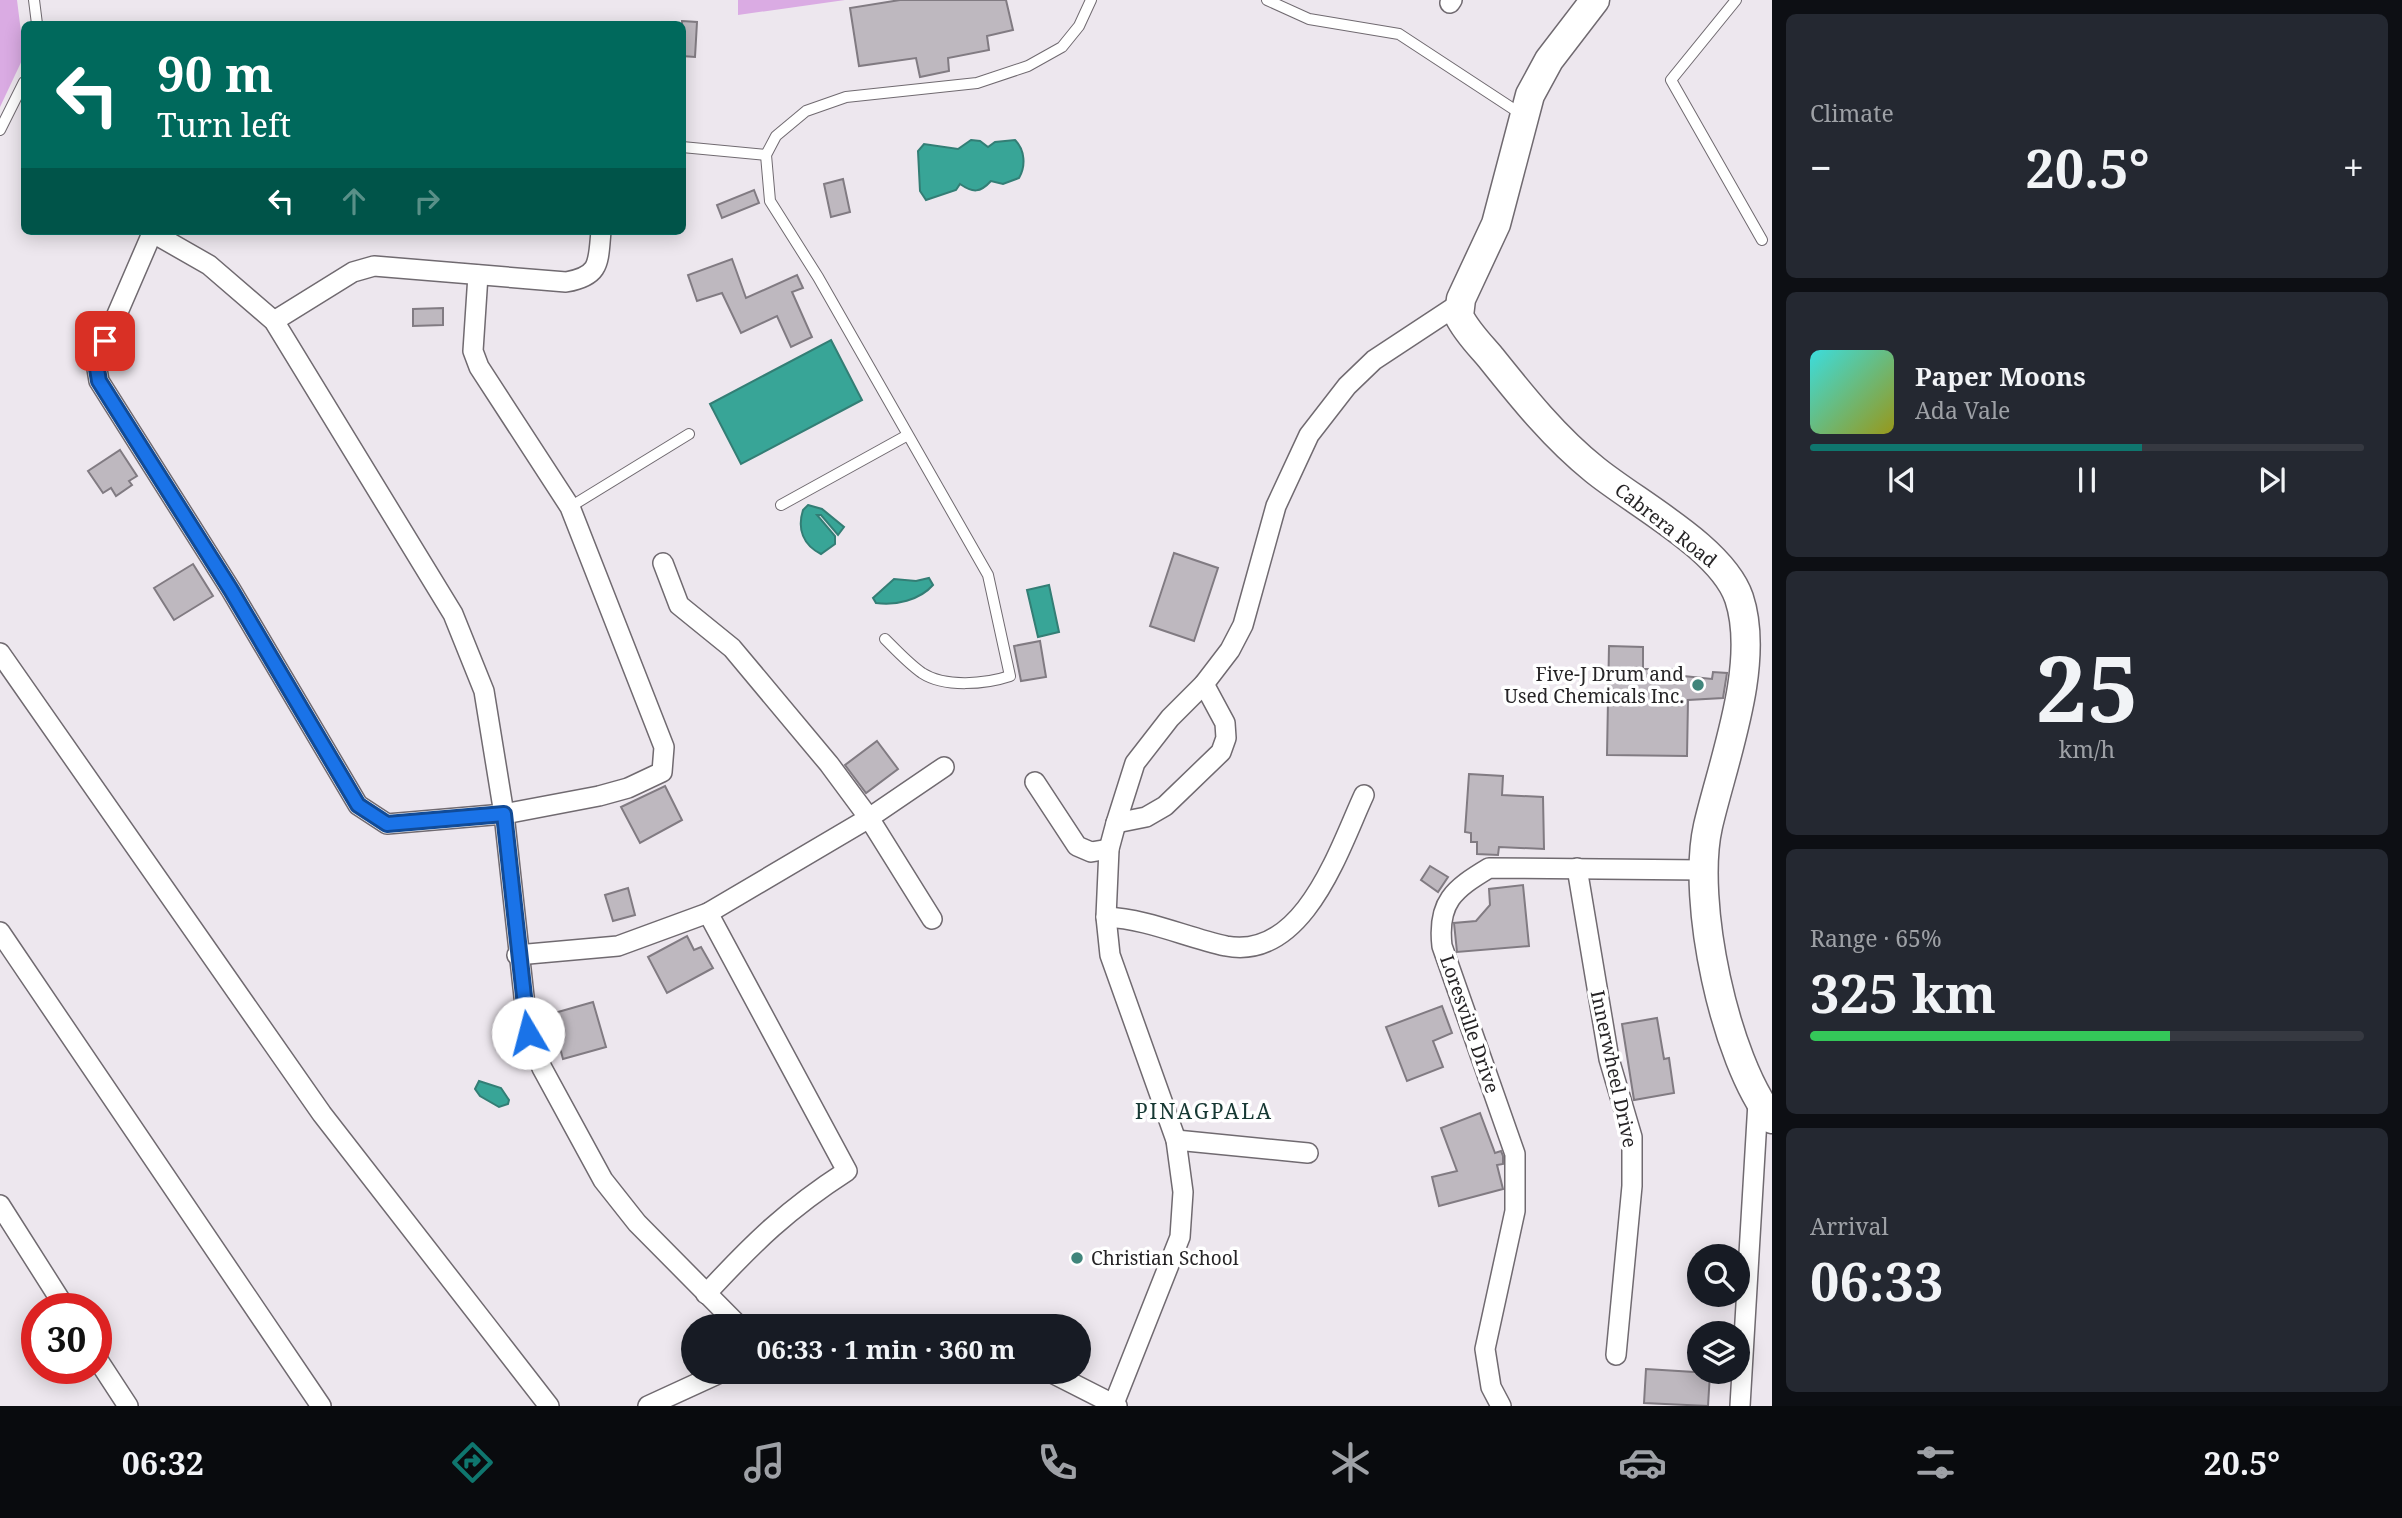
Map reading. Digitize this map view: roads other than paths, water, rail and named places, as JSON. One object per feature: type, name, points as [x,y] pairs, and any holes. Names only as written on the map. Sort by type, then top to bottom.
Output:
[{"type":"main road","points":[[1460,304],[1496,224],[1523,115],[1542,71],[1595,0]]},
{"type":"main road","name":"Cabrera Road","points":[[1460,304],[1462,323],[1555,434],[1594,469],[1713,557],[1729,577],[1738,596],[1745,637],[1740,688],[1707,828],[1703,870],[1705,907],[1727,1018],[1740,1065],[1765,1111]]},
{"type":"street","points":[[152,235],[96,363],[99,381],[231,590],[358,805],[387,824],[504,814],[599,796],[628,788],[662,772],[664,747],[570,507],[479,367],[473,351],[478,275]]},
{"type":"street","points":[[158,235],[209,265],[274,321],[453,614],[484,691],[504,814],[517,955],[528,1033],[542,1068],[603,1180],[637,1223],[727,1314]]},
{"type":"street","points":[[274,321],[353,272],[374,266],[566,282],[585,279],[598,265],[601,235]]},
{"type":"street","points":[[1074,1384],[1115,1405],[1180,1237],[1183,1192],[1176,1140],[1121,991],[1110,956],[1106,918],[1109,849],[1135,764],[1170,718],[1204,684],[1230,650],[1243,625],[1276,506],[1309,435],[1347,386],[1374,360],[1460,304]]},
{"type":"street","points":[[663,564],[679,605],[732,648],[869,818],[932,919]]},
{"type":"street","points":[[0,653],[323,1114],[549,1406]]},
{"type":"street","points":[[1116,823],[1146,817],[1165,806],[1221,752],[1225,723],[1204,684]]},
{"type":"street","points":[[517,955],[618,946],[708,913],[869,818],[944,767]]},
{"type":"street","points":[[1035,782],[1077,846],[1091,852],[1109,849]]},
{"type":"street","points":[[1106,918],[1143,922],[1229,946],[1253,946],[1281,936],[1320,891],[1364,795]]},
{"type":"street","name":"Loresville Drive","points":[[1502,1406],[1491,1387],[1485,1349],[1515,1211],[1516,1154],[1442,946],[1440,926],[1445,906],[1459,885],[1489,868],[1703,870]]},
{"type":"street","name":"Innerwheel Drive","points":[[1577,868],[1609,1059],[1632,1137],[1632,1186],[1616,1355]]},
{"type":"street","points":[[706,1294],[761,1234],[801,1200],[847,1171],[708,913]]},
{"type":"street","points":[[0,932],[321,1406]]},
{"type":"street","points":[[1740,1406],[1765,1111]]},
{"type":"street","points":[[1176,1140],[1308,1153]]},
{"type":"street","points":[[0,1205],[56,1293]]},
{"type":"street","points":[[112,1382],[128,1406]]},
{"type":"street","points":[[649,1406],[696,1384]]},
{"type":"lane","points":[[34,0],[37,21]]},
{"type":"lane","points":[[885,639],[924,674],[934,678],[956,683],[997,680],[1010,676],[988,575],[906,436],[818,277],[770,201],[766,155],[776,136],[806,111],[846,97],[977,83],[1028,66],[1062,47],[1079,26],[1091,0]]},
{"type":"lane","points":[[1267,0],[1309,19],[1399,34],[1523,115]]},
{"type":"lane","points":[[1736,0],[1671,80],[1762,240]]},
{"type":"lane","points":[[0,130],[21,88]]},
{"type":"lane","points":[[686,147],[766,155]]},
{"type":"lane","points":[[570,507],[689,434]]},
{"type":"lane","points":[[781,505],[906,436]]},
{"type":"place","name":"Five-J Drum and Used Chemicals Inc.","points":[[1698,685]]},
{"type":"place","name":"Christian School","points":[[1077,1258]]},
{"type":"district","name":"PINAGPALA","points":[[1204,1111]]}]
